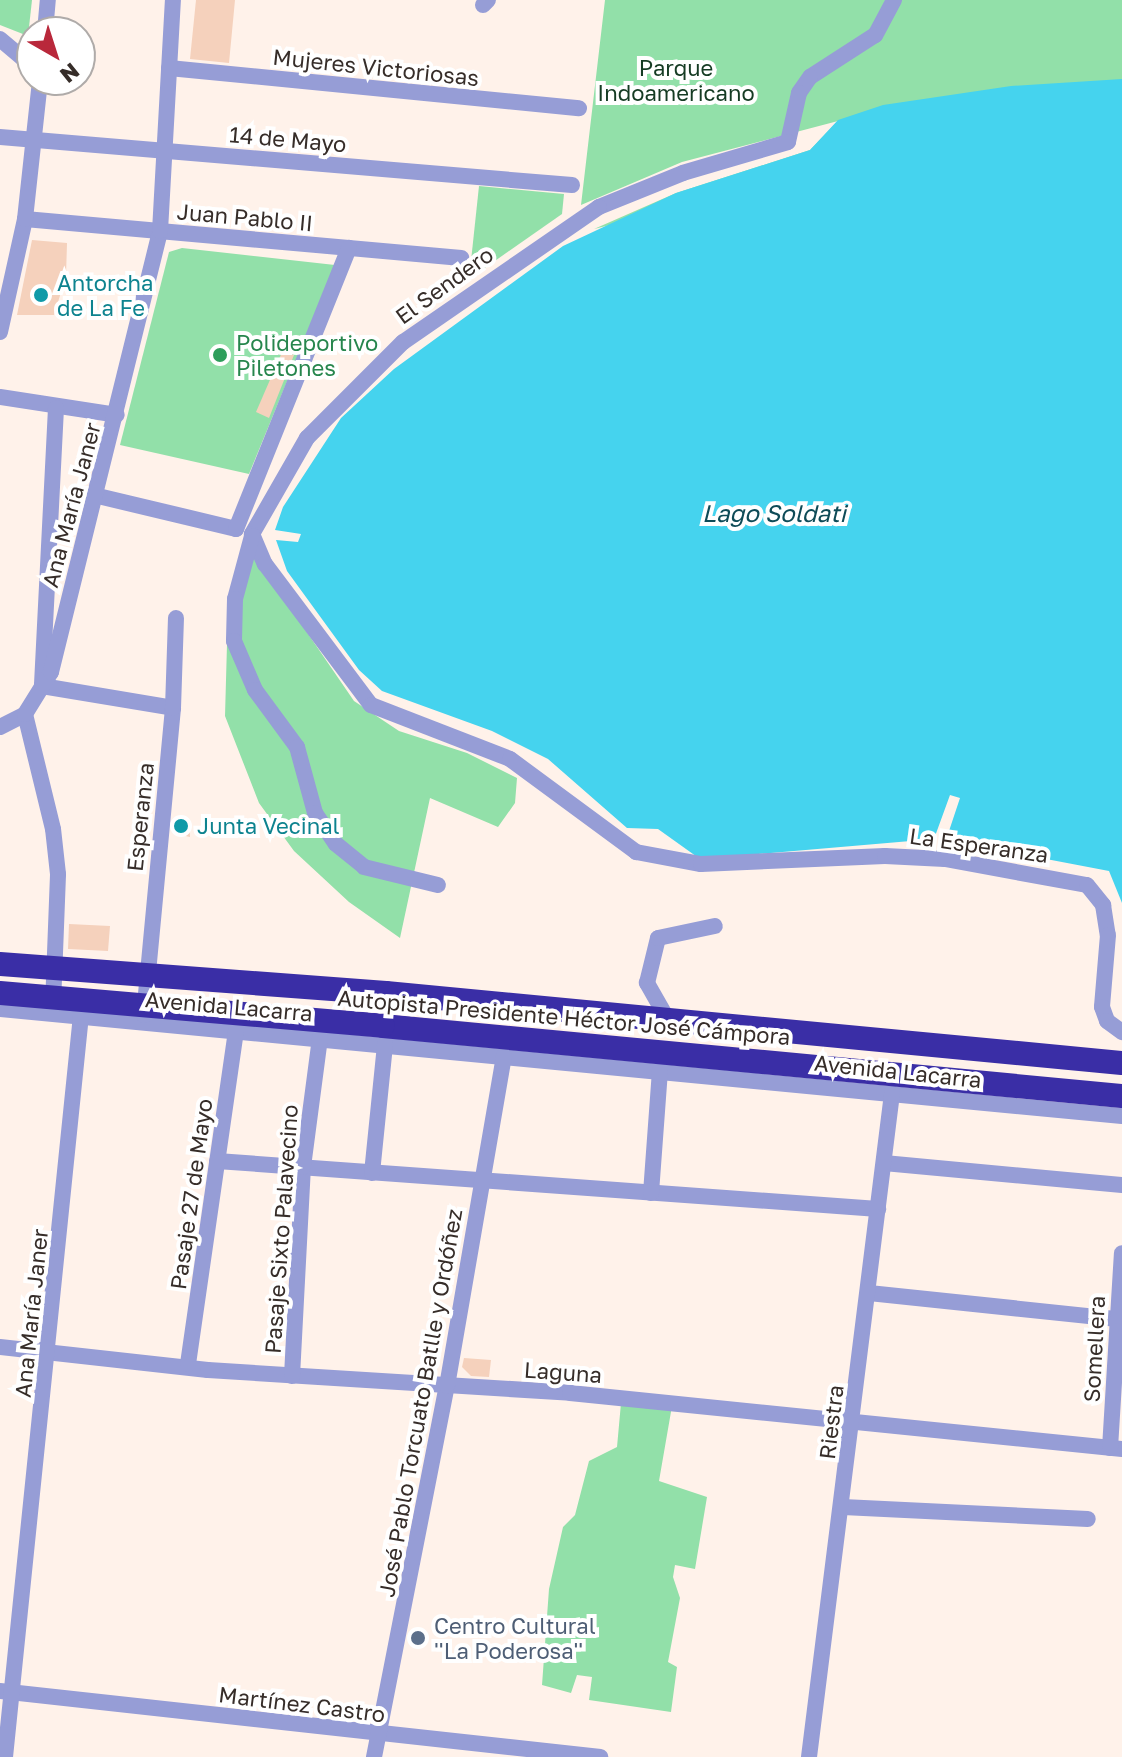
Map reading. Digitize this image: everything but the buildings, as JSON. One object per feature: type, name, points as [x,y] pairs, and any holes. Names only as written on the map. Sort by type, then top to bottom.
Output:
[{"type":"highway","name":"Autopista Presidente Héctor José Cámpora","points":[[0,964],[386,993],[1122,1063]]},
{"type":"highway","name":"Autopista Presidente Héctor José Cámpora","points":[[0,993],[384,1035],[1122,1096]]},
{"type":"street","name":"Ana María Janer","points":[[25,714],[51,672],[98,496],[160,231],[173,0]]},
{"type":"street","name":"El Sendero","points":[[244,532],[307,438],[403,342],[599,207],[683,173],[788,142],[799,93],[810,77],[875,35],[894,0]]},
{"type":"street","points":[[0,39],[16,52]]},
{"type":"street","name":"Mujeres Victoriosas","points":[[169,68],[579,108]]},
{"type":"street","points":[[0,332],[25,219],[38,96]]},
{"type":"street","name":"14 de Mayo","points":[[0,137],[572,185]]},
{"type":"street","name":"Juan Pablo II","points":[[25,219],[461,258]]},
{"type":"street","points":[[349,248],[244,532],[235,599],[234,641],[255,690],[297,747],[315,813],[336,844],[364,867],[438,885]]},
{"type":"street","points":[[0,397],[117,415]]},
{"type":"street","points":[[56,408],[42,686],[173,708]]},
{"type":"street","points":[[98,496],[244,532]]},
{"type":"street","name":"La Esperanza","points":[[244,532],[371,705],[510,759],[619,844],[653,858],[766,865],[885,856],[945,859],[1087,885],[1103,905],[1108,935],[1102,1007],[1107,1021],[1122,1032]]},
{"type":"street","name":"Esperanza","points":[[143,1021],[173,708],[176,618]]},
{"type":"street","points":[[0,727],[25,714],[53,829],[58,874],[53,1014]]},
{"type":"street","points":[[668,1020],[647,983],[658,938],[715,926]]},
{"type":"street","name":"Avenida Lacarra","points":[[0,1009],[320,1037],[384,1035],[504,1056],[1122,1116]]},
{"type":"street","name":"Ana María Janer","points":[[5,1757],[6,1692],[49,1354],[81,1015]]},
{"type":"street","name":"Pasaje 27 de Mayo","points":[[188,1364],[236,1029]]},
{"type":"street","points":[[372,1173],[384,1035]]},
{"type":"street","name":"Pasaje Sixto Palavecino","points":[[292,1376],[303,1167],[320,1037]]},
{"type":"street","name":"José Pablo Torcuato Batlle y Ordóñez","points":[[374,1757],[447,1386],[504,1056]]},
{"type":"street","points":[[651,1193],[660,1070]]},
{"type":"street","name":"Riestra","points":[[809,1757],[854,1422],[892,1093]]},
{"type":"street","points":[[217,1161],[878,1209]]},
{"type":"street","points":[[884,1163],[1122,1185]]},
{"type":"street","name":"Somellera","points":[[1116,1449],[1122,1253]]},
{"type":"street","points":[[869,1293],[1118,1319]]},
{"type":"street","name":"Laguna","points":[[0,1347],[292,1376],[570,1393],[1116,1449]]},
{"type":"street","points":[[843,1507],[1088,1519]]},
{"type":"street","name":"Martínez Castro","points":[[6,1692],[600,1757]]},
{"type":"green space","points":[[0,0],[32,0],[30,16],[16,16],[16,31],[0,25]]},
{"type":"green space","name":"Parque Indoamericano","points":[[605,0],[1122,0],[1122,97],[594,229],[676,193],[810,150],[838,121],[682,162],[581,205]]},
{"type":"green space","points":[[479,186],[564,194],[562,214],[479,272],[471,261]]},
{"type":"green space","name":"Polideportivo Piletones","points":[[182,248],[335,265],[249,474],[120,445],[169,252]]},
{"type":"green space","points":[[252,552],[354,701],[399,731],[467,753],[517,778],[515,803],[498,827],[430,798],[400,938],[349,902],[294,851],[259,803],[225,716],[228,608]]},
{"type":"green space","points":[[621,1403],[672,1406],[659,1481],[707,1497],[695,1569],[675,1565],[673,1577],[680,1598],[668,1662],[677,1667],[671,1712],[589,1700],[592,1677],[577,1675],[571,1693],[542,1685],[549,1589],[563,1527],[575,1515],[589,1461],[617,1447]]},
{"type":"water","name":"Lago Soldati","points":[[1122,79],[1122,903],[1109,871],[946,840],[960,798],[950,795],[934,839],[700,859],[658,829],[627,828],[548,759],[492,731],[382,691],[359,670],[287,571],[276,540],[298,542],[301,534],[275,530],[283,507],[341,418],[394,369],[563,246],[676,193],[810,150],[838,120],[883,105],[1011,86]]},
{"type":"place","name":"Antorcha de La Fe","points":[[41,295]]},
{"type":"place","name":"Polideportivo Piletones","points":[[220,355]]},
{"type":"place","name":"Junta Vecinal","points":[[181,826]]},
{"type":"place","name":"Centro Cultural ''La Poderosa''","points":[[418,1638]]}]
